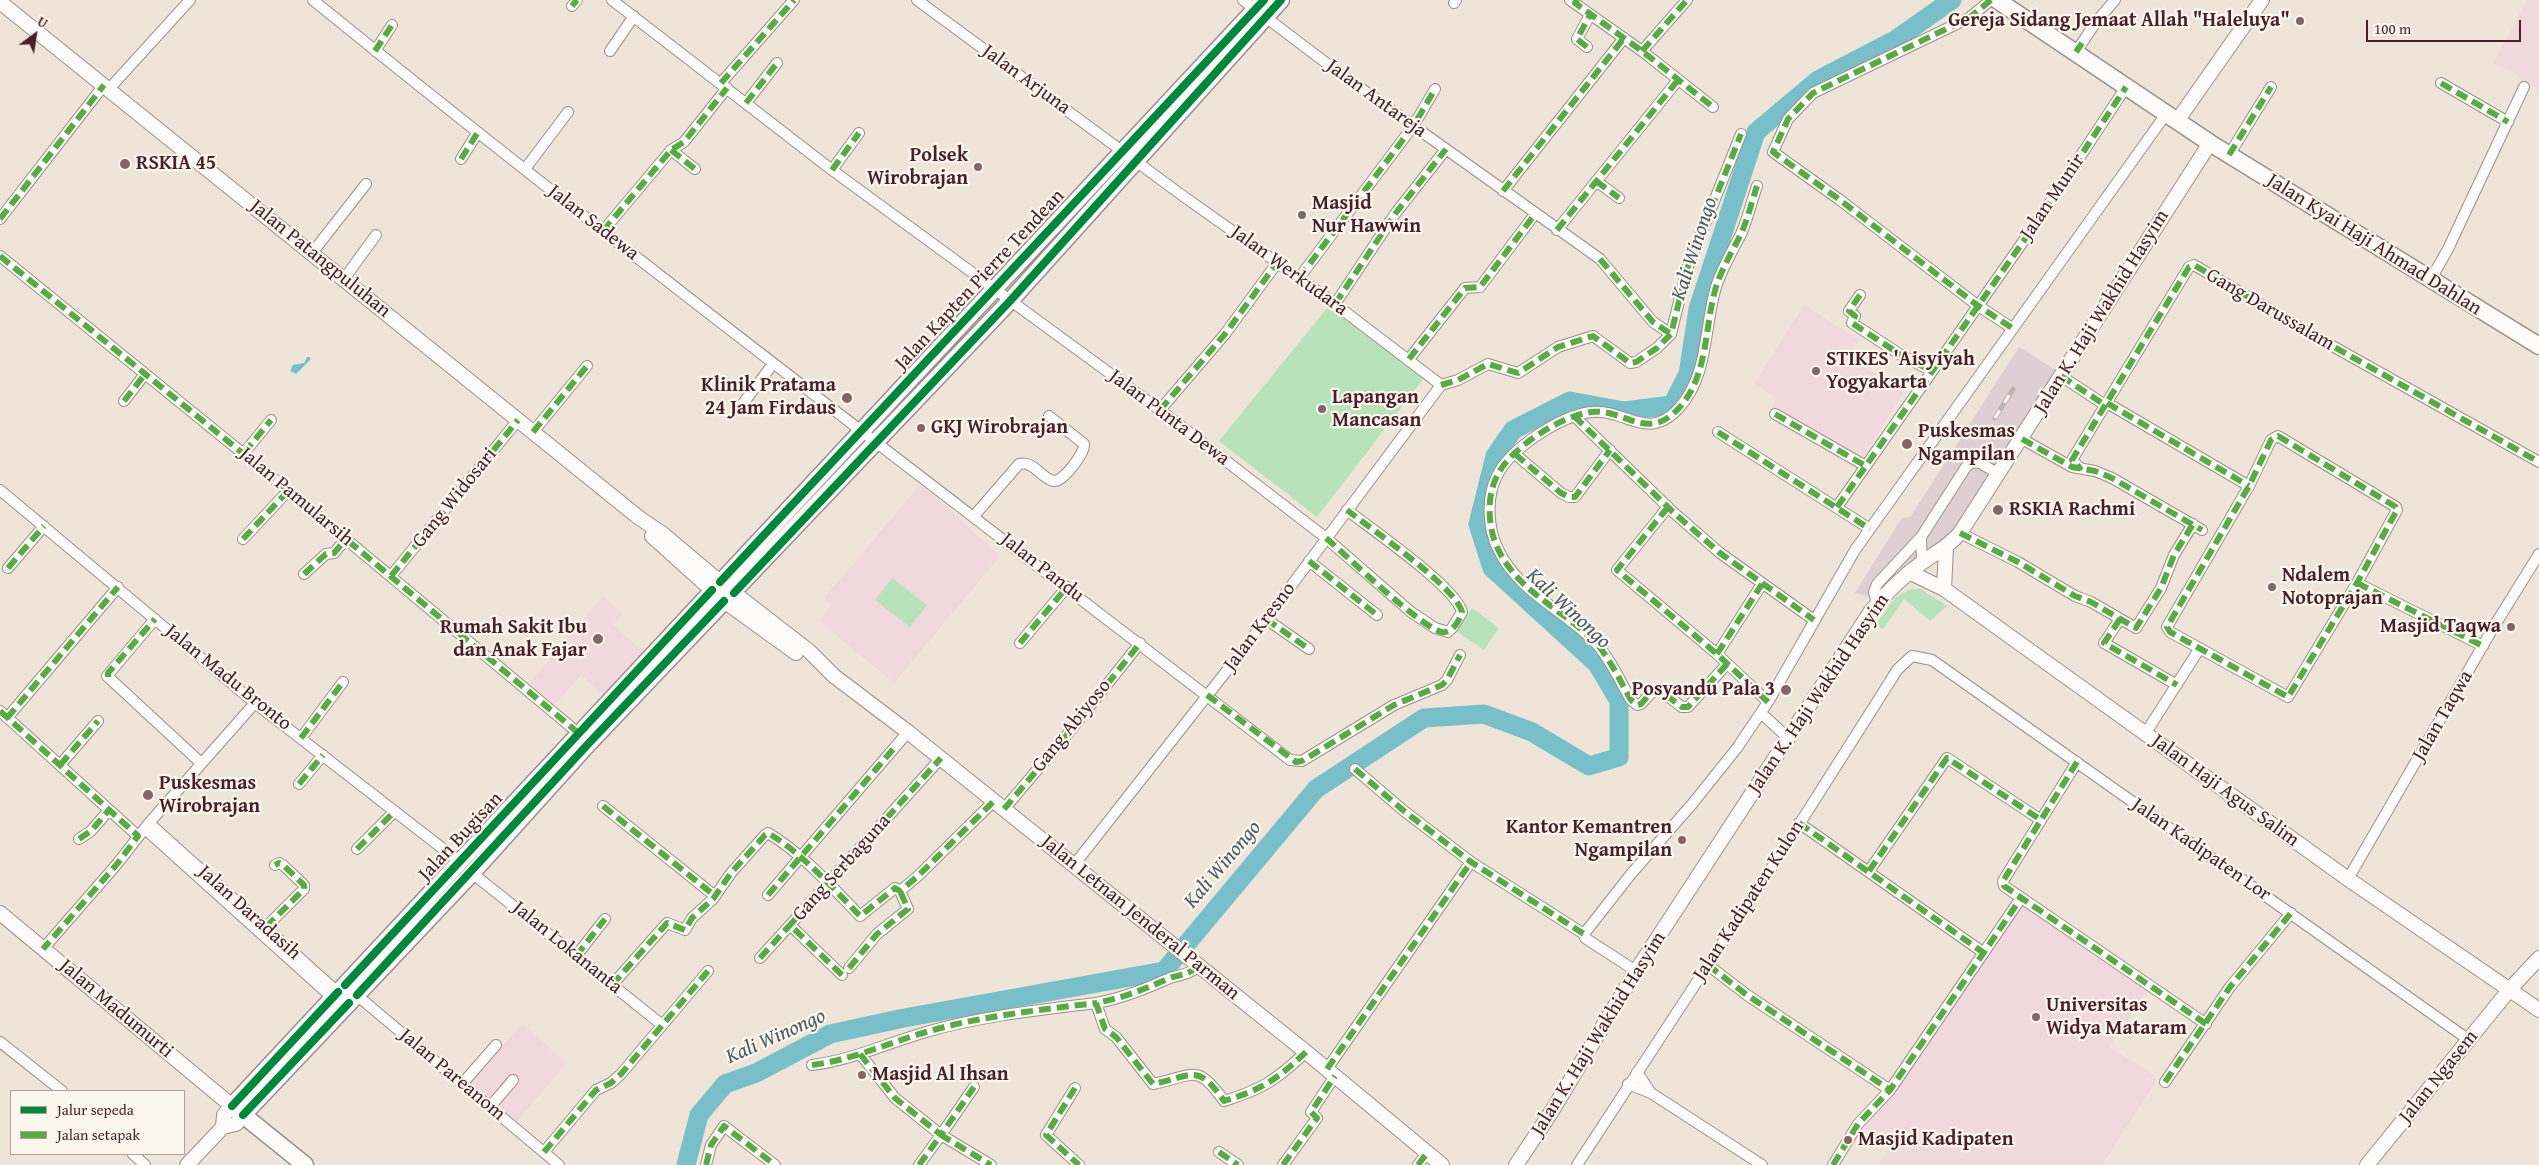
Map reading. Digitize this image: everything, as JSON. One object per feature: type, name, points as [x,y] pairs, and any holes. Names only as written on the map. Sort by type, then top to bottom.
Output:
[{"type":"main road","name":"Jalan Kapten Pierre Tendean","points":[[729,597],[1010,301],[1130,155],[1257,7],[1281,0]]},
{"type":"main road","name":"Jalan Kyai Haji Ahmad Dahlan","points":[[1997,0],[2210,143],[2539,346]]},
{"type":"main road","name":"Jalan Kapten Pierre Tendean","points":[[716,586],[995,289],[1130,155]]},
{"type":"main road","name":"Jalan Bugisan","points":[[238,1110],[584,738],[716,586]]},
{"type":"main road","name":"Jalan Bugisan","points":[[584,738],[729,597]]},
{"type":"main road","points":[[238,1110],[305,1165]]},
{"type":"street","points":[[0,219],[106,87],[190,0]]},
{"type":"street","name":"Jalan Sadewa","points":[[313,0],[375,51],[876,443]]},
{"type":"street","name":"Jalan Punta Dewa","points":[[612,0],[832,170],[1160,410],[1326,538],[1411,612],[1441,632],[1448,632],[1462,612],[1458,602],[1419,567],[1347,510]]},
{"type":"street","points":[[604,231],[670,150],[684,142],[724,86],[794,0]]},
{"type":"street","name":"Jalan Arjuna","points":[[917,0],[1130,155]]},
{"type":"street","points":[[1642,51],[1687,0]]},
{"type":"street","points":[[1991,0],[1969,18],[1813,93],[1788,119],[1773,152],[1840,200],[1977,305],[2012,328]]},
{"type":"street","points":[[2076,52],[2096,22],[2115,0]]},
{"type":"street","points":[[1584,934],[1631,874],[1693,804],[1737,748],[1768,702],[1855,550],[1915,469],[2012,328],[2262,0]]},
{"type":"street","points":[[1574,1],[1713,107]]},
{"type":"street","name":"Jalan Patangpuluhan","points":[[0,2],[638,517],[652,536],[716,586]]},
{"type":"street","name":"Jalan Antareja","points":[[1257,7],[1414,126],[1600,259],[1653,322],[1671,334]]},
{"type":"street","points":[[1587,47],[1577,39],[1590,15]]},
{"type":"street","points":[[610,51],[634,16]]},
{"type":"street","points":[[375,51],[392,25]]},
{"type":"street","points":[[1503,190],[1624,38]]},
{"type":"street","points":[[746,103],[776,63]]},
{"type":"street","points":[[1557,230],[1678,80]]},
{"type":"street","points":[[2441,84],[2508,122]]},
{"type":"street","name":"Jalan Munir","points":[[1837,507],[1864,465],[2039,219],[2126,87]]},
{"type":"street","points":[[2229,155],[2271,87]]},
{"type":"street","points":[[2431,279],[2448,249],[2524,87]]},
{"type":"street","points":[[1299,278],[1414,126],[1435,89]]},
{"type":"street","points":[[525,169],[568,112]]},
{"type":"street","points":[[461,159],[478,132]]},
{"type":"street","points":[[832,170],[859,133]]},
{"type":"street","points":[[1441,385],[1458,380],[1488,364],[1513,372],[1521,372],[1558,347],[1590,336],[1601,340],[1627,362],[1633,363],[1657,348],[1671,334],[1688,264],[1741,134]]},
{"type":"street","name":"Jalan K. Haji Wakhid Hasyim","points":[[1516,1165],[1552,1111],[1636,970],[1877,604],[1893,587],[1922,563],[1946,548],[1960,533],[2000,474],[2210,143]]},
{"type":"street","points":[[1335,304],[1395,214],[1446,149]]},
{"type":"street","points":[[670,150],[696,169]]},
{"type":"street","name":"Jalan Werkudara","points":[[1130,155],[1335,304],[1441,385]]},
{"type":"street","points":[[1596,181],[1619,198]]},
{"type":"street","points":[[312,253],[366,184]]},
{"type":"street","points":[[1727,664],[1688,707],[1682,706],[1662,689],[1650,694],[1641,704],[1637,705],[1631,700],[1599,647],[1538,598],[1515,575],[1496,547],[1490,530],[1492,493],[1496,477],[1514,454],[1552,425],[1574,416],[1597,412],[1653,424],[1663,421],[1680,407],[1694,386],[1706,340],[1716,287],[1741,233],[1757,186]]},
{"type":"street","points":[[1409,359],[1465,288],[1480,287],[1535,214]]},
{"type":"street","points":[[344,279],[376,235]]},
{"type":"street","name":"Jalan Pamularsih","points":[[0,256],[244,453],[584,738]]},
{"type":"street","points":[[1160,410],[1225,334],[1277,263]]},
{"type":"street","name":"Gang Darussalam","points":[[2076,468],[2072,460],[2189,267],[2194,265],[2304,330],[2539,462]]},
{"type":"street","points":[[1860,295],[1850,311],[1854,316],[1852,323],[1901,355],[1932,371]]},
{"type":"street","points":[[738,410],[773,364]]},
{"type":"street","points":[[533,432],[587,366]]},
{"type":"street","points":[[124,401],[145,374]]},
{"type":"street","points":[[2061,376],[2106,404],[2250,486]]},
{"type":"street","name":"Jalan Kresno","points":[[1074,865],[1266,619],[1441,385]]},
{"type":"street","points":[[1775,414],[1864,465]]},
{"type":"street","points":[[974,516],[1019,464],[1027,464],[1050,480],[1056,481],[1063,477],[1083,451],[1084,444],[1049,416]]},
{"type":"street","points":[[1574,416],[1668,507],[1729,560],[1814,620]]},
{"type":"street","points":[[244,453],[271,420]]},
{"type":"street","name":"Gang Widosari","points":[[391,576],[518,420]]},
{"type":"street","points":[[1718,432],[1870,529]]},
{"type":"street","points":[[2278,436],[2396,507],[2396,514],[2356,583],[2288,697],[2170,632],[2168,625],[2250,486],[2271,440],[2278,436]]},
{"type":"street","points":[[1960,533],[2018,562],[2075,596],[2091,602],[2136,628],[2161,588],[2174,555],[2197,527],[2112,478],[2076,468],[2022,438]]},
{"type":"street","name":"Jalan Pandu","points":[[876,443],[1067,587],[1290,760],[1302,761],[1394,705],[1442,685],[1447,680],[1460,655]]},
{"type":"street","points":[[1514,454],[1561,493],[1569,497],[1575,497],[1610,450]]},
{"type":"street","points":[[1877,604],[1874,592],[1877,584],[1921,537],[1969,463],[1980,463],[2000,474]]},
{"type":"street","name":"Jalan Madu Bronto","points":[[0,490],[255,703],[466,867]]},
{"type":"street","points":[[243,539],[288,491]]},
{"type":"street","points":[[1668,507],[1618,570],[1717,654],[1768,702]]},
{"type":"street","points":[[8,568],[44,526]]},
{"type":"street","points":[[1921,537],[1922,563]]},
{"type":"street","points":[[304,574],[326,554],[334,553],[346,539]]},
{"type":"street","points":[[1944,589],[1946,548]]},
{"type":"street","name":"Jalan Taqwa","points":[[2348,878],[2483,646],[2539,554]]},
{"type":"street","points":[[1309,561],[1377,615]]},
{"type":"street","name":"Jalan Haji Agus Salim","points":[[1910,573],[1944,589],[2348,878],[2539,1010]]},
{"type":"street","points":[[2356,583],[2483,646]]},
{"type":"street","points":[[1717,654],[1762,584]]},
{"type":"street","name":"Jalan Letnan Jenderal Parman","points":[[716,586],[729,597],[809,651],[834,676],[941,758],[1331,1072],[1442,1165]]},
{"type":"street","points":[[4,715],[118,587]]},
{"type":"street","points":[[1020,643],[1067,587]]},
{"type":"street","points":[[155,619],[107,676],[201,764]]},
{"type":"street","points":[[1266,619],[1309,648]]},
{"type":"street","points":[[2120,619],[2104,643],[2178,685]]},
{"type":"street","name":"Gang Abiyoso","points":[[828,883],[860,916],[895,888],[900,891],[999,805],[1066,736],[1140,643]]},
{"type":"street","points":[[2145,734],[2200,648]]},
{"type":"street","name":"Jalan Kadipaten Kulon","points":[[1577,1165],[1628,1084],[1708,966],[1898,670],[1912,656],[1932,660]]},
{"type":"street","name":"Jalan Kadipaten Lor","points":[[1932,660],[2469,1040]]},
{"type":"street","points":[[301,738],[343,682]]},
{"type":"street","points":[[43,949],[144,829],[255,703]]},
{"type":"street","points":[[1761,713],[1788,738]]},
{"type":"street","name":"Jalan Daradasih","points":[[4,715],[109,810],[144,829],[266,927],[344,997]]},
{"type":"street","points":[[60,765],[98,721]]},
{"type":"street","points":[[768,895],[908,732]]},
{"type":"street","points":[[299,784],[323,755]]},
{"type":"street","name":"Gang Serbaguna","points":[[900,891],[908,909],[877,934],[845,971],[790,926],[941,758]]},
{"type":"street","points":[[1869,871],[1947,758],[2041,820]]},
{"type":"street","points":[[2077,762],[2003,881],[2006,888],[2206,1024]]},
{"type":"street","points":[[1355,769],[1404,811],[1471,862],[1584,934],[1586,938],[1636,970]]},
{"type":"street","points":[[603,806],[715,896]]},
{"type":"street","points":[[79,839],[91,831],[109,810]]},
{"type":"street","points":[[357,849],[395,811]]},
{"type":"street","points":[[1799,823],[1984,953]]},
{"type":"street","name":"Jalan Daradasih","points":[[144,829],[344,997]]},
{"type":"street","points":[[612,985],[667,923],[685,930],[692,918],[715,896],[731,873],[768,833],[800,857],[828,883]]},
{"type":"street","points":[[1283,1165],[1317,1118],[1311,1112],[1331,1072],[1471,862]]},
{"type":"street","points":[[266,927],[304,889],[304,885],[283,865],[279,863],[276,865]]},
{"type":"street","name":"Jalan Lokananta","points":[[466,867],[661,1024]]},
{"type":"street","points":[[1833,1165],[1858,1124],[1890,1090],[2021,898]]},
{"type":"street","points":[[2164,1082],[2230,987],[2291,913]]},
{"type":"street","name":"Jalan Madumurti","points":[[0,914],[238,1110]]},
{"type":"street","points":[[576,956],[605,920]]},
{"type":"street","points":[[760,958],[790,926]]},
{"type":"street","name":"Jalan Ngasem","points":[[2367,1165],[2510,989],[2539,958]]},
{"type":"street","points":[[812,1065],[860,1054],[925,1032],[968,1021],[1096,1003],[1147,990],[1173,977],[1192,973],[1197,965]]},
{"type":"street","points":[[1708,966],[1746,995],[1890,1090]]},
{"type":"street","points":[[544,1152],[596,1090],[611,1083],[621,1074],[661,1024],[708,971]]},
{"type":"street","name":"Jalan Pareanom","points":[[344,997],[462,1084],[559,1165]]},
{"type":"street","points":[[1096,1003],[1105,1029],[1116,1037],[1153,1084],[1194,1073],[1205,1077],[1224,1101],[1257,1091],[1278,1077],[1306,1052]]},
{"type":"street","points":[[0,1042],[61,1090]]},
{"type":"street","points":[[462,1084],[496,1045]]},
{"type":"street","points":[[860,1054],[895,1098],[941,1135],[991,1165]]},
{"type":"street","points":[[1637,1072],[1651,1093]]},
{"type":"street","points":[[490,1107],[513,1080]]},
{"type":"street","points":[[1628,1084],[1651,1093],[1762,1165]]},
{"type":"street","points":[[919,1165],[974,1087]]},
{"type":"street","points":[[1074,1088],[1046,1134],[1079,1165]]},
{"type":"street","points":[[187,1165],[223,1127],[236,1124],[238,1110]]},
{"type":"street","points":[[706,1165],[711,1145],[721,1129],[726,1126],[775,1165]]},
{"type":"street","points":[[1220,1152],[1238,1165]]},
{"type":"street","points":[[1418,1165],[1426,1153]]},
{"type":"street","points":[[134,1155],[145,1165]]},
{"type":"shaded area","points":[[2527,0],[2539,0],[2539,90],[2523,83],[2513,71],[2493,64]]},
{"type":"shaded area","name":"STIKES 'Aisyiyah Yogyakarta","points":[[1804,305],[1859,340],[1848,357],[1904,392],[1860,462],[1772,407],[1777,398],[1754,384]]},
{"type":"shaded area","points":[[2019,347],[2056,370],[1965,515],[1951,533],[1872,597],[1855,593],[1901,519],[1911,516]]},
{"type":"shaded area","points":[[921,484],[1000,556],[894,683],[819,621],[832,605],[824,598]]},
{"type":"shaded area","name":"Rumah Sakit Ibu dan Anak Fajar","points":[[603,596],[623,614],[613,625],[645,653],[605,697],[581,675],[552,707],[527,686]]},
{"type":"shaded area","name":"Universitas Widya Mataram","points":[[2024,901],[2150,987],[2109,1047],[2158,1078],[2102,1165],[1878,1165],[1890,1146],[1864,1128]]},
{"type":"shaded area","points":[[522,1024],[567,1063],[515,1123],[469,1084]]},
{"type":"green space","name":"Lapangan Mancasan","points":[[1328,307],[1424,378],[1317,517],[1219,441]]},
{"type":"green space","points":[[892,578],[927,605],[910,627],[875,600]]},
{"type":"green space","points":[[1910,589],[1921,589],[1947,606],[1930,621],[1904,599],[1883,629],[1875,625],[1895,598]]},
{"type":"green space","points":[[1472,608],[1499,628],[1484,650],[1456,631]]},
{"type":"water","points":[[307,357],[310,357],[310,360],[296,374],[290,371],[293,365],[304,363]]},
{"type":"waterway","name":"Kali Winongo","points":[[686,1165],[699,1115],[725,1084],[756,1073],[830,1034],[904,1018],[1164,971],[1316,789],[1424,718],[1484,714],[1532,732],[1589,766],[1619,757],[1619,701],[1597,664],[1492,568],[1478,524],[1495,456],[1513,430],[1570,401],[1624,411],[1672,405],[1688,374],[1698,309],[1756,132],[1818,80],[1895,40],[1952,0]]},
{"type":"railway","points":[[1995,418],[2013,389]]},
{"type":"marked path","points":[[572,6],[577,0]]},
{"type":"marked path","points":[[721,83],[794,0]]},
{"type":"marked path","points":[[1578,0],[1575,3],[1642,51],[1713,107]]},
{"type":"marked path","points":[[1642,51],[1687,0]]},
{"type":"marked path","points":[[1991,0],[1969,18],[1813,93],[1788,119],[1773,152],[1840,200],[1977,305],[2012,328]]},
{"type":"marked path","points":[[1587,47],[1577,39],[1590,15]]},
{"type":"marked path","points":[[375,51],[392,25]]},
{"type":"marked path","points":[[1503,191],[1624,38]]},
{"type":"marked path","points":[[2076,52],[2082,43]]},
{"type":"marked path","points":[[746,103],[777,63]]},
{"type":"marked path","points":[[1557,230],[1678,80]]},
{"type":"marked path","points":[[2441,83],[2508,122]]},
{"type":"marked path","points":[[0,219],[104,85]]},
{"type":"marked path","points":[[1837,507],[2039,219],[2126,87]]},
{"type":"marked path","points":[[2229,155],[2271,87]]},
{"type":"marked path","points":[[603,231],[671,150],[684,142],[727,88]]},
{"type":"marked path","points":[[1299,278],[1414,125],[1435,89]]},
{"type":"marked path","points":[[461,159],[478,132]]},
{"type":"marked path","points":[[832,170],[859,133]]},
{"type":"marked path","points":[[1441,385],[1458,380],[1488,364],[1518,373],[1558,347],[1593,336],[1630,363],[1636,362],[1657,348],[1671,334],[1687,269],[1741,134]]},
{"type":"marked path","points":[[1335,304],[1395,214],[1446,149]]},
{"type":"marked path","points":[[671,150],[695,169]]},
{"type":"marked path","points":[[1596,181],[1619,198]]},
{"type":"marked path","points":[[1727,664],[1688,707],[1682,707],[1658,689],[1650,694],[1641,704],[1637,705],[1631,700],[1610,662],[1595,642],[1529,589],[1507,564],[1498,549],[1492,532],[1490,503],[1493,484],[1504,465],[1513,455],[1538,435],[1565,420],[1591,412],[1603,412],[1636,422],[1646,424],[1657,423],[1667,418],[1679,408],[1689,395],[1696,381],[1701,366],[1716,287],[1724,266],[1742,232],[1757,186]]},
{"type":"marked path","points":[[1409,359],[1465,288],[1480,287],[1535,214]]},
{"type":"marked path","points":[[0,256],[256,464],[582,736]]},
{"type":"marked path","points":[[1600,259],[1653,322],[1671,334]]},
{"type":"marked path","points":[[1160,410],[1225,334],[1277,263]]},
{"type":"marked path","points":[[2072,467],[2080,468],[2072,460],[2189,267],[2194,265],[2304,330],[2539,462]]},
{"type":"marked path","points":[[1860,295],[1849,311],[1855,316],[1852,323],[1901,355],[1932,371]]},
{"type":"marked path","points":[[533,432],[587,366]]},
{"type":"marked path","points":[[124,401],[145,374]]},
{"type":"marked path","points":[[2061,376],[2105,405]]},
{"type":"marked path","points":[[2107,403],[2249,486]]},
{"type":"marked path","points":[[1775,414],[1864,465]]},
{"type":"marked path","points":[[1574,416],[1673,512],[1720,553],[1814,620]]},
{"type":"marked path","points":[[244,453],[271,420]]},
{"type":"marked path","points":[[391,576],[518,420]]},
{"type":"marked path","points":[[1718,432],[1870,529]]},
{"type":"marked path","points":[[2278,436],[2396,507],[2397,510],[2357,583],[2288,697],[2170,632],[2167,627],[2249,486],[2271,440],[2278,436]]},
{"type":"marked path","points":[[2022,439],[2072,467],[2095,471],[2112,478],[2202,530]]},
{"type":"marked path","points":[[1515,454],[1561,493],[1569,497],[1575,497],[1610,450]]},
{"type":"marked path","points":[[243,539],[288,491]]},
{"type":"marked path","points":[[1668,507],[1617,570],[1717,654],[1768,702]]},
{"type":"marked path","points":[[1326,538],[1418,618],[1442,632],[1449,631],[1455,626],[1462,612],[1445,588],[1411,559],[1347,510]]},
{"type":"marked path","points":[[1960,533],[2018,562],[2075,596],[2091,602],[2136,628],[2161,588],[2174,555],[2193,524]]},
{"type":"marked path","points":[[8,568],[44,526]]},
{"type":"marked path","points":[[304,574],[326,554],[334,553],[346,539]]},
{"type":"marked path","points":[[1309,561],[1377,615]]},
{"type":"marked path","points":[[2357,583],[2483,646]]},
{"type":"marked path","points":[[1717,654],[1762,584]]},
{"type":"marked path","points":[[7,718],[118,587]]},
{"type":"marked path","points":[[1020,643],[1067,587]]},
{"type":"marked path","points":[[108,677],[108,673],[155,619]]},
{"type":"marked path","points":[[1266,619],[1309,649]]},
{"type":"marked path","points":[[2120,619],[2104,643],[2177,685]]},
{"type":"marked path","points":[[1004,809],[1066,736],[1140,643]]},
{"type":"marked path","points":[[1207,695],[1296,762],[1302,761],[1394,705],[1442,685],[1447,680],[1460,655]]},
{"type":"marked path","points":[[301,738],[343,682]]},
{"type":"marked path","points":[[0,711],[138,836],[117,864],[43,949]]},
{"type":"marked path","points":[[60,765],[98,721]]},
{"type":"marked path","points":[[768,895],[895,747]]},
{"type":"marked path","points":[[299,784],[323,755]]},
{"type":"marked path","points":[[842,975],[790,925],[941,758]]},
{"type":"marked path","points":[[1869,871],[1947,758],[2041,820]]},
{"type":"marked path","points":[[2077,762],[2003,881],[2004,886],[2206,1024]]},
{"type":"marked path","points":[[1355,769],[1404,811],[1471,862],[1584,934]]},
{"type":"marked path","points":[[612,985],[667,923],[685,930],[692,918],[713,899],[731,873],[768,833],[805,861],[860,916],[895,888],[900,891],[918,876],[994,801]]},
{"type":"marked path","points":[[603,806],[715,896]]},
{"type":"marked path","points":[[79,839],[91,831],[109,810]]},
{"type":"marked path","points":[[357,849],[395,811]]},
{"type":"marked path","points":[[1799,823],[1984,953]]},
{"type":"marked path","points":[[1327,1069],[1471,862]]},
{"type":"marked path","points":[[266,927],[304,889],[304,885],[283,865],[279,863],[275,865]]},
{"type":"marked path","points":[[849,968],[877,934],[908,909],[900,891]]},
{"type":"marked path","points":[[1833,1165],[1858,1124],[1890,1090],[2021,898]]},
{"type":"marked path","points":[[2165,1082],[2230,987],[2291,913]]},
{"type":"marked path","points":[[576,956],[605,919]]},
{"type":"marked path","points":[[760,958],[790,925]]},
{"type":"marked path","points":[[1708,965],[1747,995],[1890,1090]]},
{"type":"marked path","points":[[1198,966],[1188,973],[1170,978],[1134,993],[1096,1003],[1105,1029],[1116,1037],[1153,1084],[1186,1076],[1200,1076],[1215,1089],[1224,1101],[1268,1083],[1306,1052]]},
{"type":"marked path","points":[[544,1152],[596,1090],[611,1083],[621,1074],[708,971]]},
{"type":"marked path","points":[[812,1065],[827,1063],[870,1051],[947,1026],[1010,1014],[1096,1003]]},
{"type":"marked path","points":[[860,1054],[895,1098],[941,1135],[974,1087]]},
{"type":"marked path","points":[[1283,1165],[1317,1118],[1311,1112],[1335,1076]]},
{"type":"marked path","points":[[1075,1088],[1046,1135],[1079,1165]]},
{"type":"marked path","points":[[706,1165],[711,1145],[724,1126],[775,1165]]},
{"type":"marked path","points":[[919,1165],[941,1135],[991,1165]]},
{"type":"marked path","points":[[1219,1152],[1238,1165]]},
{"type":"marked path","points":[[1418,1165],[1427,1153]]},
{"type":"cycle path","points":[[720,582],[1264,0]]},
{"type":"cycle path","points":[[734,593],[1010,301],[1281,0]]},
{"type":"cycle path","points":[[345,985],[712,590]]},
{"type":"cycle path","points":[[357,995],[589,743],[724,601]]},
{"type":"cycle path","points":[[232,1106],[338,992]]},
{"type":"cycle path","points":[[243,1115],[349,1003]]},
{"type":"place","name":"Gereja Sidang Jemaat Allah \"Haleluya\"","points":[[2300,21]]},
{"type":"place","name":"RSKIA 45","points":[[125,164]]},
{"type":"place","name":"Polsek Wirobrajan","points":[[978,167]]},
{"type":"place","name":"Masjid Nur Hawwin","points":[[1302,215]]},
{"type":"place","name":"STIKES 'Aisyiyah Yogyakarta","points":[[1816,371]]},
{"type":"place","name":"Klinik Pratama 24 Jam Firdaus","points":[[847,398]]},
{"type":"place","name":"Lapangan Mancasan","points":[[1322,409]]},
{"type":"place","name":"GKJ Wirobrajan","points":[[921,428]]},
{"type":"place","name":"Puskesmas Ngampilan","points":[[1907,444]]},
{"type":"place","name":"RSKIA Rachmi","points":[[1998,510]]},
{"type":"place","name":"Ndalem Notoprajan","points":[[2272,587]]},
{"type":"place","name":"Masjid Taqwa","points":[[2511,627]]},
{"type":"place","name":"Rumah Sakit Ibu dan Anak Fajar","points":[[598,639]]},
{"type":"place","name":"Posyandu Pala 3","points":[[1786,690]]},
{"type":"place","name":"Puskesmas Wirobrajan","points":[[148,795]]},
{"type":"place","name":"Kantor Kemantren Ngampilan","points":[[1682,840]]},
{"type":"place","name":"Universitas Widya Mataram","points":[[2036,1017]]},
{"type":"place","name":"Masjid Al Ihsan","points":[[862,1075]]},
{"type":"place","name":"Masjid Kadipaten","points":[[1848,1140]]}]
